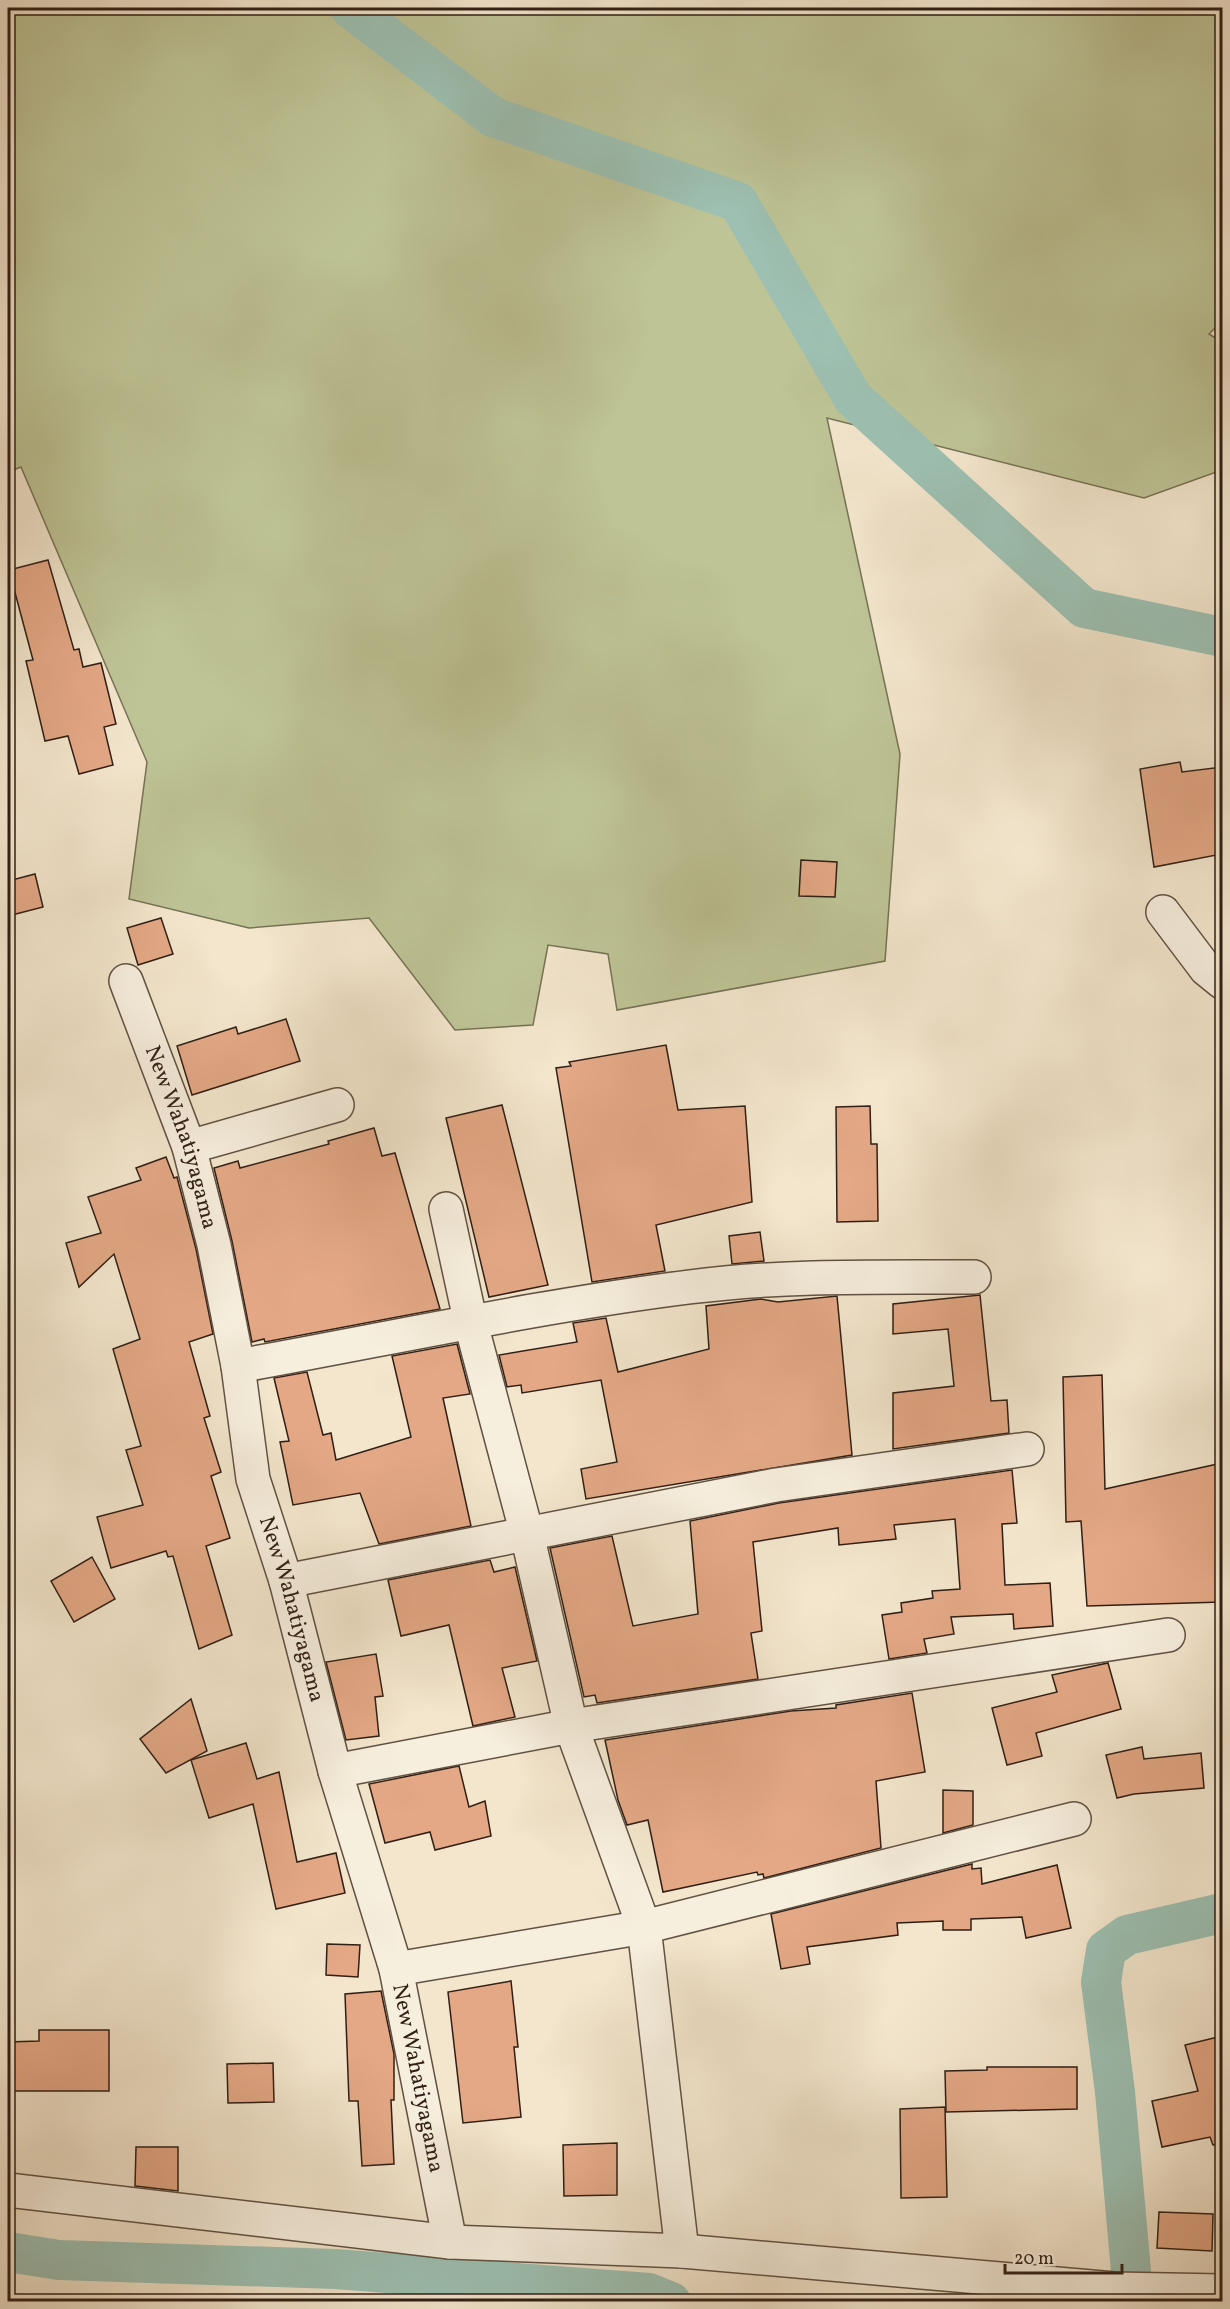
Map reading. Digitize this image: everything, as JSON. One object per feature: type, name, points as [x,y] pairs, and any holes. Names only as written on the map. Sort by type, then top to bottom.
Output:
[{"type":"street","points":[[1163,912],[1206,969],[1222,982]]},
{"type":"street","name":"New Wahatiyagama","points":[[126,981],[189,1147],[214,1245],[238,1366],[254,1479],[286,1581],[335,1771],[396,1969],[450,2242]]},
{"type":"street","points":[[189,1147],[337,1105]]},
{"type":"street","points":[[446,1209],[471,1324],[527,1534],[571,1726],[645,1927],[682,2252]]},
{"type":"street","points":[[238,1366],[585,1302],[691,1286],[832,1276],[974,1277]]},
{"type":"street","points":[[286,1581],[776,1485],[1027,1449]]},
{"type":"street","points":[[335,1771],[571,1726],[1168,1635]]},
{"type":"street","points":[[396,1969],[645,1927],[1074,1819]]},
{"type":"street","points":[[8,2190],[450,2242],[682,2252],[1114,2289],[1222,2291]]},
{"type":"green space","points":[[8,8],[1222,8],[1222,321],[1209,334],[1222,342],[1222,470],[1144,498],[827,418],[900,754],[885,961],[617,1010],[608,954],[548,945],[533,1025],[455,1030],[369,918],[249,928],[129,899],[147,762],[21,467],[8,472]]},
{"type":"green space","points":[[569,2286],[767,2301],[511,2301],[541,2288]]},
{"type":"building","points":[[48,560],[74,650],[79,649],[83,667],[101,663],[116,724],[104,727],[113,765],[79,774],[68,736],[45,741],[26,661],[33,660],[9,570]]},
{"type":"building","points":[[1180,762],[1182,772],[1222,767],[1222,854],[1154,867],[1140,769]]},
{"type":"building","points":[[801,860],[837,862],[835,897],[799,896]]},
{"type":"building","points":[[35,874],[43,907],[8,916],[8,881]]},
{"type":"building","points":[[161,918],[173,954],[138,965],[127,928]]},
{"type":"building","points":[[286,1019],[300,1061],[192,1095],[177,1046],[236,1027],[238,1034]]},
{"type":"building","points":[[666,1045],[678,1110],[745,1106],[752,1202],[656,1225],[665,1271],[592,1282],[556,1068],[571,1066],[569,1062]]},
{"type":"building","points":[[502,1105],[548,1285],[489,1297],[446,1118]]},
{"type":"building","points":[[870,1106],[871,1144],[877,1144],[878,1221],[837,1222],[836,1107]]},
{"type":"building","points":[[374,1128],[382,1156],[395,1153],[440,1309],[265,1342],[264,1339],[252,1342],[232,1241],[214,1168],[238,1161],[240,1168],[329,1144],[328,1141]]},
{"type":"building","points":[[166,1157],[174,1178],[177,1177],[196,1249],[213,1334],[189,1342],[210,1416],[204,1418],[221,1472],[211,1476],[230,1538],[206,1546],[232,1635],[199,1649],[173,1556],[168,1557],[166,1551],[111,1568],[97,1517],[143,1505],[126,1450],[141,1446],[113,1349],[140,1339],[114,1254],[79,1287],[66,1243],[101,1233],[88,1197],[141,1180],[136,1168]]},
{"type":"building","points":[[760,1232],[764,1261],[732,1264],[729,1236]]},
{"type":"building","points":[[980,1295],[991,1401],[1007,1400],[1009,1433],[893,1449],[893,1393],[954,1386],[948,1329],[893,1334],[893,1304]]},
{"type":"building","points":[[837,1296],[852,1455],[586,1499],[581,1469],[617,1462],[601,1380],[522,1393],[521,1385],[507,1387],[499,1355],[577,1342],[573,1323],[606,1318],[618,1372],[709,1349],[706,1306],[761,1299],[778,1302]]},
{"type":"building","points":[[457,1344],[470,1394],[443,1398],[471,1526],[379,1544],[360,1493],[293,1505],[280,1442],[289,1441],[274,1378],[307,1372],[323,1435],[331,1433],[336,1460],[411,1437],[392,1356]]},
{"type":"building","points":[[1102,1375],[1105,1489],[1222,1463],[1222,1602],[1087,1606],[1081,1521],[1066,1522],[1063,1377]]},
{"type":"building","points":[[1012,1470],[1017,1523],[1002,1524],[1005,1585],[1050,1583],[1053,1626],[1014,1629],[1013,1614],[951,1617],[954,1634],[924,1639],[927,1653],[889,1659],[882,1615],[902,1612],[901,1603],[933,1598],[932,1591],[960,1589],[955,1519],[894,1525],[896,1539],[839,1545],[838,1528],[753,1542],[762,1631],[751,1633],[758,1679],[597,1703],[595,1695],[584,1697],[550,1548],[612,1536],[633,1626],[698,1614],[690,1521],[779,1503]]},
{"type":"building","points":[[92,1557],[115,1599],[74,1622],[51,1581]]},
{"type":"building","points":[[490,1560],[494,1572],[515,1567],[537,1661],[502,1668],[515,1717],[473,1726],[449,1625],[401,1636],[388,1580]]},
{"type":"building","points":[[376,1654],[383,1696],[375,1697],[379,1736],[346,1740],[326,1662]]},
{"type":"building","points":[[1108,1663],[1121,1709],[1036,1733],[1042,1756],[1007,1765],[992,1708],[1057,1692],[1052,1675]]},
{"type":"building","points":[[912,1693],[925,1772],[876,1781],[881,1848],[764,1878],[763,1874],[758,1875],[757,1872],[663,1892],[648,1820],[627,1825],[618,1800],[605,1740],[791,1711],[836,1708],[836,1705]]},
{"type":"building","points":[[191,1699],[207,1751],[166,1773],[140,1739]]},
{"type":"building","points":[[246,1743],[257,1779],[279,1772],[297,1862],[336,1853],[345,1893],[276,1909],[253,1804],[209,1818],[191,1760]]},
{"type":"building","points":[[1142,1747],[1144,1759],[1201,1753],[1204,1788],[1134,1794],[1117,1798],[1106,1755]]},
{"type":"building","points":[[459,1766],[469,1807],[485,1801],[491,1836],[435,1850],[430,1832],[385,1843],[369,1784]]},
{"type":"building","points":[[943,1790],[973,1791],[973,1825],[943,1833]]},
{"type":"building","points":[[972,1864],[972,1869],[981,1868],[982,1884],[1057,1865],[1071,1928],[1026,1938],[1022,1917],[971,1919],[971,1930],[943,1930],[943,1921],[897,1923],[898,1935],[807,1947],[810,1964],[781,1969],[771,1914]]},
{"type":"building","points":[[327,1944],[360,1945],[358,1977],[326,1975]]},
{"type":"building","points":[[511,1981],[518,2047],[514,2047],[521,2117],[463,2123],[448,1992]]},
{"type":"building","points":[[381,1991],[394,2054],[394,2100],[391,2100],[394,2164],[362,2166],[358,2101],[349,2101],[345,1994]]},
{"type":"building","points":[[39,2030],[109,2030],[109,2091],[8,2091],[8,2042],[39,2041]]},
{"type":"building","points":[[1222,2036],[1222,2144],[1213,2145],[1210,2137],[1162,2147],[1152,2101],[1198,2091],[1185,2045]]},
{"type":"building","points":[[273,2063],[274,2102],[228,2103],[227,2064]]},
{"type":"building","points":[[987,2067],[1077,2067],[1077,2109],[946,2112],[945,2071],[987,2070]]},
{"type":"building","points":[[945,2107],[947,2197],[901,2198],[900,2109]]},
{"type":"building","points":[[617,2143],[617,2195],[564,2196],[563,2145]]},
{"type":"building","points":[[136,2147],[178,2147],[178,2191],[135,2186]]},
{"type":"building","points":[[1159,2212],[1213,2214],[1212,2251],[1157,2248]]},
{"type":"waterway","points":[[350,8],[493,117],[738,202],[853,398],[1084,608],[1222,637]]},
{"type":"waterway","points":[[1131,2271],[1115,2092],[1101,1982],[1106,1950],[1127,1935],[1222,1913]]},
{"type":"waterway","points":[[8,2252],[59,2260],[335,2269],[649,2293],[671,2302]]}]
